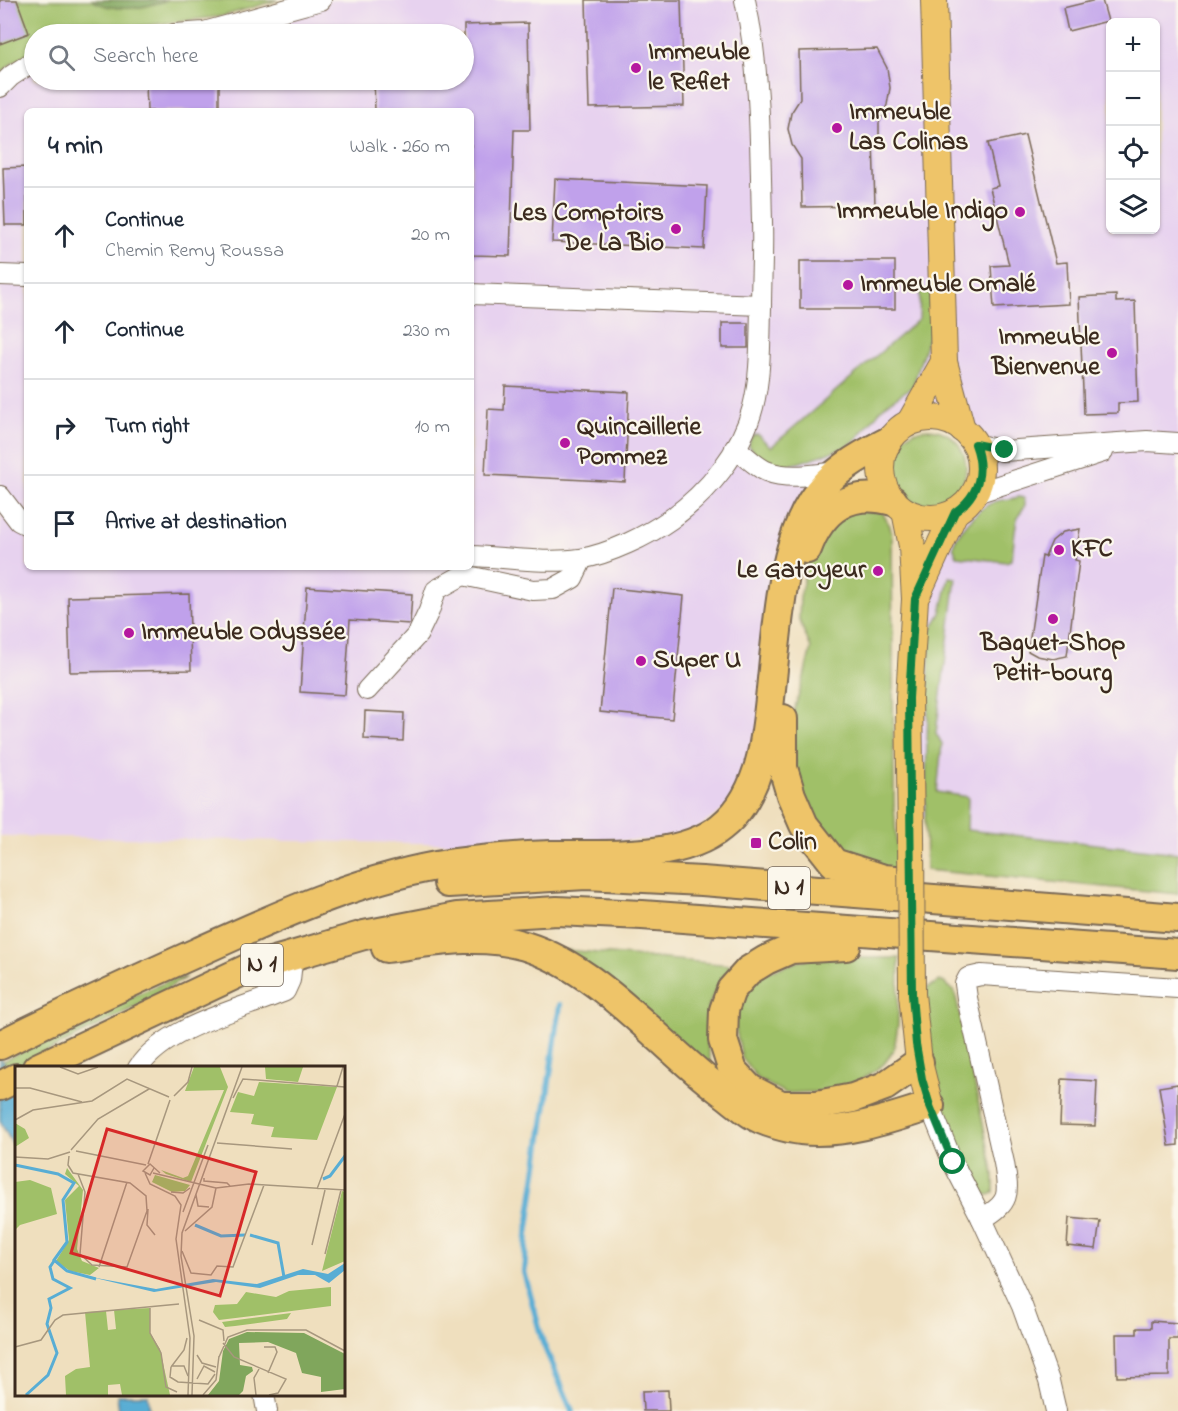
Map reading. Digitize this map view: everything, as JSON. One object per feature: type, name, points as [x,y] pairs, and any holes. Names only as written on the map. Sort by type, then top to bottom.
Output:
[{"type":"highway","points":[[245,931],[318,900],[387,877],[454,863],[540,856],[656,852],[696,844],[720,829],[741,807],[761,764],[770,711],[782,590],[791,552],[804,514],[813,498],[839,472],[854,459],[887,442]]},
{"type":"highway","points":[[899,506],[876,496],[854,499],[834,508],[813,532],[802,564],[784,706],[782,753],[788,786],[804,825],[834,862],[884,879],[995,889],[1123,914]]},
{"type":"highway","name":"N 1","points":[[0,1045],[65,1012],[245,931],[388,892],[454,882],[586,875],[714,882],[1178,918]]},
{"type":"highway","name":"N 1","points":[[41,1066],[247,969],[364,935],[457,917],[557,911],[697,918],[1178,954]]},
{"type":"highway","points":[[247,969],[461,939],[497,940],[523,945],[548,954],[575,969],[619,1003],[708,1082],[756,1117],[800,1130],[827,1131],[865,1124],[930,1106]]},
{"type":"highway","points":[[919,1062],[885,1086],[853,1098],[817,1105],[781,1105],[750,1089],[733,1071],[723,1040],[724,1010],[732,990],[748,971],[790,949],[828,946],[1105,949]]},
{"type":"highway","points":[[0,1086],[15,1078]]},
{"type":"main road","points":[[899,506],[921,517],[930,518],[939,518],[955,512],[964,506],[973,494],[979,481],[981,466],[944,362],[934,0]]},
{"type":"main road","points":[[910,422],[944,362]]},
{"type":"main road","points":[[930,1106],[919,1062],[912,994],[909,698],[915,599],[912,546],[899,506],[885,488],[880,472],[881,457],[887,442],[897,430],[910,422],[923,418],[950,421],[969,436]]},
{"type":"main road","points":[[915,599],[955,512]]},
{"type":"street","points":[[232,24],[321,0]]},
{"type":"street","points":[[474,556],[563,561],[582,559],[646,535],[688,506],[720,473],[735,448],[753,408],[758,377],[761,305],[759,94],[745,0]]},
{"type":"street","points":[[0,87],[24,68]]},
{"type":"street","points":[[0,275],[24,276]]},
{"type":"street","points":[[474,294],[761,305]]},
{"type":"street","points":[[969,436],[1003,451],[1147,441],[1178,443]]},
{"type":"street","points":[[973,494],[1119,447],[1147,441]]},
{"type":"street","points":[[735,448],[765,471],[809,475],[839,472]]},
{"type":"street","points":[[0,496],[19,521],[24,524]]},
{"type":"street","points":[[367,690],[418,634],[436,590],[463,575],[533,590],[553,589],[573,578],[582,559]]},
{"type":"street","points":[[140,1066],[164,1042],[201,1023],[285,991],[290,980],[292,962]]},
{"type":"street","points":[[982,1219],[997,1210],[1005,1201],[1007,1186],[1004,1163],[967,998],[965,984],[968,978],[981,975],[1178,988]]},
{"type":"street","points":[[930,1106],[953,1162],[1022,1306],[1049,1382],[1056,1411]]},
{"type":"street","points":[[264,1396],[267,1411]]},
{"type":"shaded area","points":[[320,0],[1178,0],[1178,854],[967,830],[927,819],[909,804],[915,599],[964,506],[973,494],[979,481],[981,466],[979,454],[950,421],[923,418],[903,425],[887,442],[813,498],[750,791],[682,839],[484,844],[0,836],[0,522],[2,519],[0,512],[0,87],[24,69],[24,90],[474,90],[474,24],[218,24]]},
{"type":"green space","points":[[0,0],[278,0],[223,16],[160,24],[24,24],[24,56],[11,64],[0,75]]},
{"type":"green space","points":[[91,0],[168,0],[148,6],[119,8]]},
{"type":"green space","points":[[920,292],[930,292],[931,328],[913,386],[884,406],[856,440],[846,447],[798,463],[776,467],[762,461],[749,446],[750,439],[758,435],[771,447],[919,319]]},
{"type":"green space","points":[[928,429],[942,432],[955,440],[963,453],[966,467],[963,481],[955,494],[942,502],[928,505],[914,502],[901,494],[893,481],[890,467],[893,453],[901,440],[914,432]]},
{"type":"green space","points":[[1024,498],[1025,505],[1017,520],[1011,560],[1006,562],[957,556],[953,546],[955,540],[976,514],[994,502]]},
{"type":"green space","points":[[844,511],[882,512],[890,526],[892,538],[894,804],[898,872],[876,868],[830,845],[798,787],[790,724],[811,648],[799,620],[800,597],[807,562]]},
{"type":"green space","points":[[949,577],[956,578],[936,733],[942,744],[937,792],[968,797],[967,830],[1178,853],[1178,894],[926,870],[925,817],[930,632],[941,613]]},
{"type":"green space","points":[[566,950],[732,965],[715,991],[707,1014],[707,1040],[712,1070]]},
{"type":"green space","points":[[809,958],[899,958],[898,1024],[894,1050],[884,1064],[851,1087],[836,1091],[785,1093],[758,1079],[742,1058],[735,1025],[740,1000],[755,976]]},
{"type":"green space","points":[[186,977],[145,1002],[8,1071],[3,1061],[128,998],[171,980]]},
{"type":"green space","points":[[940,981],[955,993],[994,1175],[994,1192],[990,1195],[979,1193],[945,1113],[927,1051],[924,1014],[927,988]]},
{"type":"water","points":[[0,1056],[15,1082],[15,1149],[0,1121]]},
{"type":"water","points":[[117,1396],[148,1396],[150,1411],[119,1411]]},
{"type":"building","points":[[0,0],[17,0],[26,24],[24,35],[0,44]]},
{"type":"building","name":"Immeuble le Reflet","points":[[586,0],[681,0],[684,106],[589,108]]},
{"type":"building","points":[[1102,0],[1107,18],[1106,22],[1068,31],[1063,8]]},
{"type":"building","points":[[528,23],[530,130],[514,130],[510,256],[474,255],[474,108],[375,108],[374,90],[474,90],[474,25]]},
{"type":"building","name":"Immeuble Las Colinas","points":[[877,49],[887,68],[890,88],[887,105],[879,123],[879,139],[873,140],[875,206],[802,207],[801,159],[792,145],[788,129],[791,113],[800,99],[799,51]]},
{"type":"building","points":[[146,90],[219,90],[219,108],[147,108]]},
{"type":"building","points":[[1025,135],[1056,263],[1067,262],[1069,304],[994,308],[991,266],[1009,265],[990,188],[998,186],[988,143]]},
{"type":"building","points":[[24,167],[24,225],[5,225],[3,168]]},
{"type":"building","points":[[555,179],[707,186],[704,249],[552,242]]},
{"type":"building","name":"Immeuble Omalé","points":[[800,261],[895,261],[895,309],[800,309]]},
{"type":"building","name":"Immeuble Bienvenue","points":[[1116,295],[1116,302],[1135,301],[1138,402],[1118,403],[1118,413],[1084,414],[1079,297]]},
{"type":"building","points":[[722,323],[748,323],[748,348],[722,348]]},
{"type":"building","name":"Quincaillerie Pommez","points":[[505,386],[629,392],[625,482],[485,475],[488,409],[504,410]]},
{"type":"building","points":[[1080,529],[1075,560],[1079,561],[1067,656],[1053,659],[1037,656],[1028,651],[1042,556],[1045,557],[1052,541],[1063,532]]},
{"type":"building","points":[[307,587],[412,594],[410,624],[350,620],[345,695],[300,692]]},
{"type":"building","name":"Super U","points":[[612,588],[684,596],[672,719],[600,712]]},
{"type":"building","name":"Immeuble Odyssée","points":[[189,594],[191,670],[70,672],[68,597]]},
{"type":"building","points":[[365,711],[404,713],[403,741],[364,739]]},
{"type":"building","points":[[1062,1079],[1097,1081],[1095,1126],[1060,1125]]},
{"type":"building","points":[[1178,1084],[1178,1145],[1169,1146],[1159,1087]]},
{"type":"building","points":[[1069,1218],[1100,1221],[1096,1249],[1067,1246]]},
{"type":"building","points":[[1151,1321],[1178,1323],[1178,1339],[1169,1339],[1169,1376],[1117,1377],[1116,1334],[1137,1334],[1137,1328],[1151,1328]]},
{"type":"building","points":[[668,1390],[669,1411],[643,1411],[642,1391]]},
{"type":"waterway","points":[[560,1005],[527,1235],[524,1272],[543,1343],[572,1411]]},
{"type":"place","name":"Immeuble le Reflet","points":[[636,68]]},
{"type":"place","name":"Immeuble Las Colinas","points":[[837,128]]},
{"type":"place","name":"Immeuble Indigo","points":[[1020,212]]},
{"type":"place","name":"Les Comptoirs De La Bio","points":[[676,229]]},
{"type":"place","name":"Immeuble Omalé","points":[[848,285]]},
{"type":"place","name":"Immeuble Bienvenue","points":[[1112,353]]},
{"type":"place","name":"Quincaillerie Pommez","points":[[565,443]]},
{"type":"place","name":"KFC","points":[[1059,550]]},
{"type":"place","name":"Le Gatoyeur","points":[[878,571]]},
{"type":"place","name":"Baguet-Shop Petit-bourg","points":[[1053,619]]},
{"type":"place","name":"Immeuble Odyssée","points":[[129,633]]},
{"type":"place","name":"Super U","points":[[641,661]]},
{"type":"place","name":"Colin","points":[[756,843]]},
{"type":"route","points":[[953,1162],[930,1106],[922,1079],[916,1044],[912,994],[909,698],[915,599],[955,512],[964,506],[979,481],[981,466],[975,444],[1005,450]]}]
